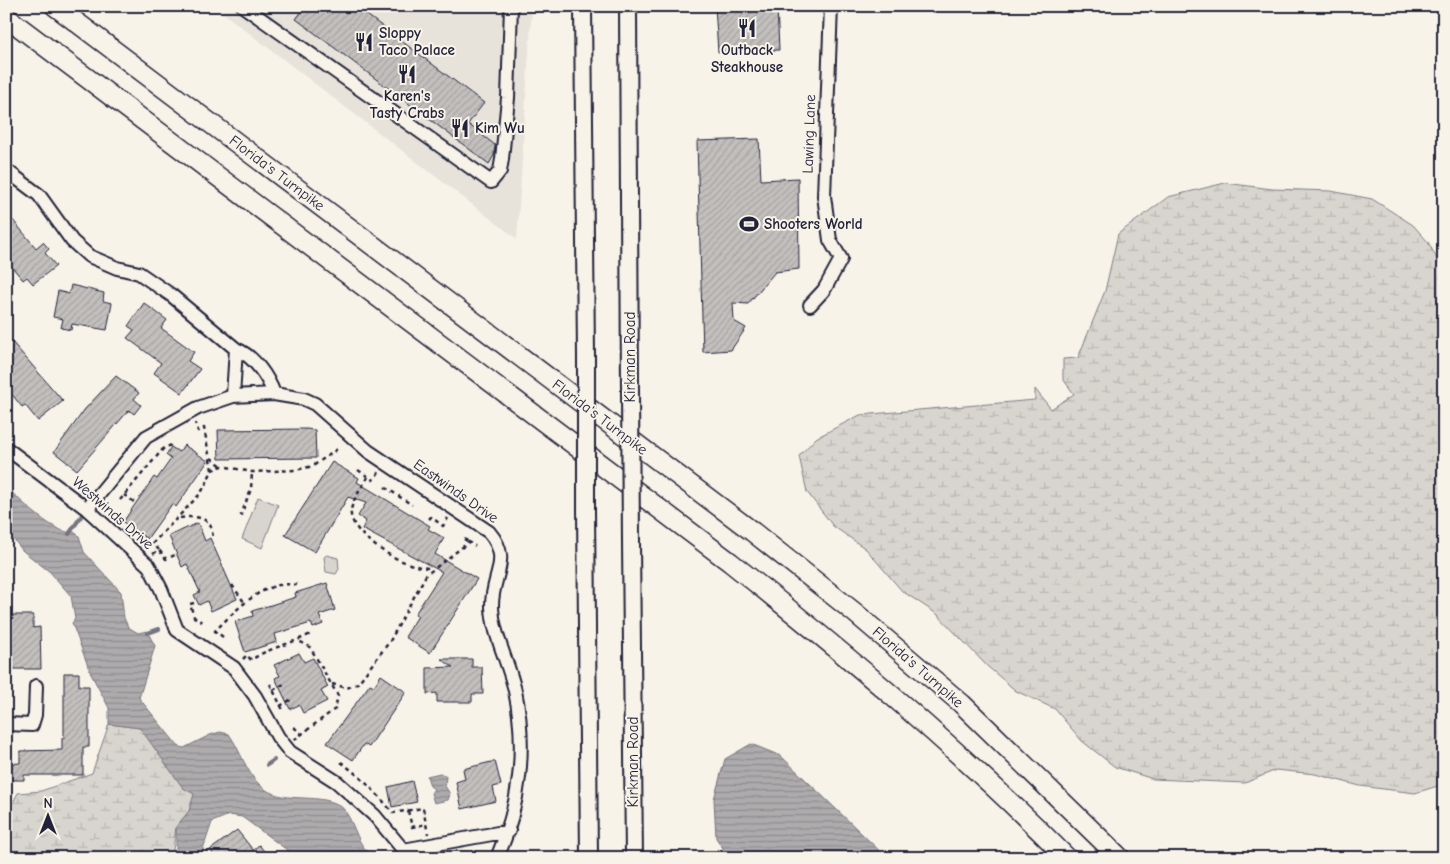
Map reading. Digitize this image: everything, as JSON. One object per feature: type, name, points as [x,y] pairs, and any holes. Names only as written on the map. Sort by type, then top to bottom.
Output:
[{"type":"highway","name":"Florida's Turnpike","points":[[55,6],[729,514],[846,605],[962,704],[1120,858]]},
{"type":"highway","points":[[6,17],[807,622],[936,732],[1067,858]]},
{"type":"main road","points":[[583,6],[589,858]]},
{"type":"main road","name":"Kirkman Road","points":[[628,6],[634,858]]},
{"type":"street","points":[[243,6],[491,182],[500,171],[502,159],[508,98],[511,6]]},
{"type":"street","name":"Lawing Lane","points":[[810,305],[824,290],[841,259],[830,240],[824,196],[831,6]]},
{"type":"street","points":[[6,170],[39,195],[72,241],[89,256],[117,268],[139,273],[192,311],[236,349],[245,352],[270,383],[274,394]]},
{"type":"street","points":[[233,396],[236,349]]},
{"type":"street","name":"Eastwinds Drive","points":[[87,509],[146,436],[198,408],[233,396],[274,394],[304,399],[315,404],[368,451],[489,532],[499,543],[501,553],[492,606],[515,692],[521,761],[515,806],[509,831],[497,858]]},
{"type":"street","name":"Westwinds Drive","points":[[6,448],[87,509],[148,566],[161,589],[177,630],[234,668],[255,696],[278,737],[290,752],[337,782],[368,810],[406,854],[509,831]]},
{"type":"street","points":[[6,724],[32,725],[36,715],[36,686]]},
{"type":"path","points":[[175,555],[166,559],[153,543],[201,493],[212,470],[204,428],[198,431],[194,420]]},
{"type":"path","points":[[120,500],[142,477],[163,450],[171,445]]},
{"type":"path","points":[[210,456],[222,466],[252,472],[296,470],[312,466],[336,450],[333,446]]},
{"type":"path","points":[[212,470],[222,466]]},
{"type":"path","points":[[358,470],[373,480],[381,469]]},
{"type":"path","points":[[244,516],[241,515],[251,489],[252,472]]},
{"type":"path","points":[[368,477],[351,510],[353,521],[380,550],[388,555],[416,567],[432,568]]},
{"type":"path","points":[[130,479],[135,483]]},
{"type":"path","points":[[385,487],[412,505]]},
{"type":"path","points":[[124,496],[134,502]]},
{"type":"path","points":[[187,509],[194,515],[201,517],[210,526],[212,540]]},
{"type":"path","points":[[429,519],[431,517],[443,526],[450,514]]},
{"type":"path","points":[[178,518],[194,515]]},
{"type":"path","points":[[464,539],[475,546]]},
{"type":"path","points":[[332,684],[347,688],[358,683],[390,642],[415,593],[432,568],[469,542]]},
{"type":"path","points":[[150,557],[159,550]]},
{"type":"path","points":[[232,585],[244,602]]},
{"type":"path","points":[[223,637],[215,632],[244,602],[274,587],[297,585]]},
{"type":"path","points":[[194,603],[190,604],[194,617],[202,622]]},
{"type":"path","points":[[238,664],[247,655],[251,660],[265,650],[313,633]]},
{"type":"path","points":[[292,742],[326,717],[337,705],[338,696],[310,647],[297,640]]},
{"type":"path","points":[[270,684],[283,710]]},
{"type":"path","points":[[273,690],[284,684]]},
{"type":"path","points":[[280,706],[292,699]]},
{"type":"path","points":[[294,728],[301,734]]},
{"type":"path","points":[[341,762],[357,773],[377,792],[393,813],[423,808],[428,834]]},
{"type":"path","points":[[408,810],[412,827]]},
{"type":"path","points":[[408,828],[426,824]]},
{"type":"shaded area","points":[[214,6],[532,6],[517,239]]},
{"type":"shaded area","points":[[6,487],[48,523],[58,529],[74,532],[79,536],[84,552],[121,592],[124,618],[128,627],[138,633],[147,631],[155,646],[139,698],[178,746],[184,748],[220,732],[229,734],[251,775],[261,786],[269,792],[278,795],[320,799],[339,805],[349,818],[363,847],[376,858],[298,858],[242,817],[229,815],[212,822],[200,858],[176,858],[176,827],[189,811],[194,794],[183,788],[140,728],[109,724],[109,708],[91,674],[72,623],[75,619],[71,596],[50,572],[23,551],[6,530]]},
{"type":"shaded area","points":[[751,744],[781,756],[887,858],[730,858],[716,838],[714,799],[725,759]]},
{"type":"shaded area","points":[[440,773],[446,776],[445,786],[450,794],[448,800],[434,803],[431,793],[434,789],[430,786],[427,776]]},
{"type":"green space","points":[[1225,183],[1272,189],[1331,191],[1372,199],[1413,225],[1428,242],[1444,272],[1444,784],[1415,793],[1360,786],[1315,774],[1276,770],[1245,783],[1153,779],[1115,767],[1082,741],[1055,709],[1016,691],[987,666],[937,614],[902,591],[866,549],[833,526],[807,492],[799,456],[816,438],[860,415],[1035,400],[1035,389],[1051,409],[1074,394],[1063,379],[1063,359],[1078,358],[1105,291],[1118,234],[1168,197]]},
{"type":"green space","points":[[258,497],[278,505],[262,548],[242,539]]},
{"type":"green space","points":[[327,555],[338,558],[339,569],[336,574],[326,572],[324,557]]},
{"type":"green space","points":[[109,724],[140,728],[195,794],[189,811],[176,827],[172,858],[6,858],[10,808],[18,793],[41,791],[92,773]]},
{"type":"building","points":[[306,6],[355,6],[484,103],[468,124],[495,145],[494,155],[489,164],[296,19]]},
{"type":"building","name":"Outback Steakhouse","points":[[715,6],[777,6],[779,50],[718,52]]},
{"type":"building","name":"Shooters World","points":[[759,139],[761,180],[798,178],[799,269],[775,272],[748,304],[733,303],[734,321],[746,328],[731,350],[703,352],[697,141]]},
{"type":"building","points":[[12,219],[36,248],[43,242],[49,249],[45,253],[56,266],[33,284],[27,277],[23,280],[6,260],[6,223]]},
{"type":"building","points":[[71,285],[104,293],[103,301],[112,303],[107,330],[72,324],[71,330],[61,328],[63,319],[53,317],[58,291],[69,294]]},
{"type":"building","points":[[144,303],[167,320],[161,328],[194,352],[188,361],[200,369],[182,393],[154,373],[161,363],[127,338],[134,330],[128,326]]},
{"type":"building","points":[[6,335],[63,401],[38,421],[25,405],[22,407],[6,387]]},
{"type":"building","points":[[116,376],[139,393],[134,399],[141,405],[134,414],[129,410],[77,470],[54,452],[85,409]]},
{"type":"building","points":[[218,430],[315,430],[316,458],[219,459]]},
{"type":"building","points":[[184,445],[208,461],[176,507],[172,504],[147,539],[123,522],[154,477],[157,479],[171,459],[166,455],[171,447],[179,452]]},
{"type":"building","points":[[332,462],[359,478],[357,482],[430,526],[428,529],[444,538],[435,554],[477,579],[430,653],[405,637],[418,616],[415,614],[442,572],[362,529],[366,521],[358,516],[366,503],[348,497],[315,552],[285,535]]},
{"type":"building","points":[[198,523],[205,541],[210,538],[237,599],[211,611],[207,601],[199,605],[194,595],[200,592],[187,564],[182,567],[169,536]]},
{"type":"building","points":[[327,583],[335,610],[319,615],[323,624],[313,628],[311,623],[275,634],[277,642],[245,652],[235,622],[253,616],[252,611],[296,597],[295,593]]},
{"type":"building","points":[[12,615],[33,615],[33,628],[40,627],[41,669],[12,669]]},
{"type":"building","points":[[299,653],[304,662],[313,658],[328,687],[321,691],[327,701],[303,713],[299,705],[290,709],[275,678],[280,676],[274,665]]},
{"type":"building","points":[[441,659],[472,659],[472,667],[482,667],[483,694],[472,694],[472,702],[437,702],[437,693],[427,694],[427,668],[453,667]]},
{"type":"building","points":[[64,673],[79,673],[79,686],[89,686],[89,747],[83,747],[83,775],[24,775],[24,780],[6,780],[6,764],[20,763],[20,751],[62,750],[62,738],[64,738]]},
{"type":"building","points":[[381,675],[406,692],[369,747],[364,744],[353,760],[327,743],[370,684],[374,686]]},
{"type":"building","points":[[495,761],[501,785],[493,787],[496,801],[462,809],[456,782],[465,779],[463,769]]},
{"type":"building","points":[[412,781],[417,802],[392,807],[388,787]]},
{"type":"building","points":[[237,830],[253,850],[259,845],[270,858],[216,858],[210,850]]},
{"type":"waterway","points":[[69,534],[82,515]]},
{"type":"waterway","points":[[148,633],[159,629]]},
{"type":"waterway","points":[[267,765],[274,760]]},
{"type":"place","name":"Outback Steakhouse","points":[[747,28]]},
{"type":"place","name":"Sloppy Taco Palace","points":[[364,42]]},
{"type":"place","name":"Karen's Tasty Crabs","points":[[407,74]]},
{"type":"place","name":"Kim Wu","points":[[460,128]]},
{"type":"place","name":"Shooters World","points":[[749,224]]}]
